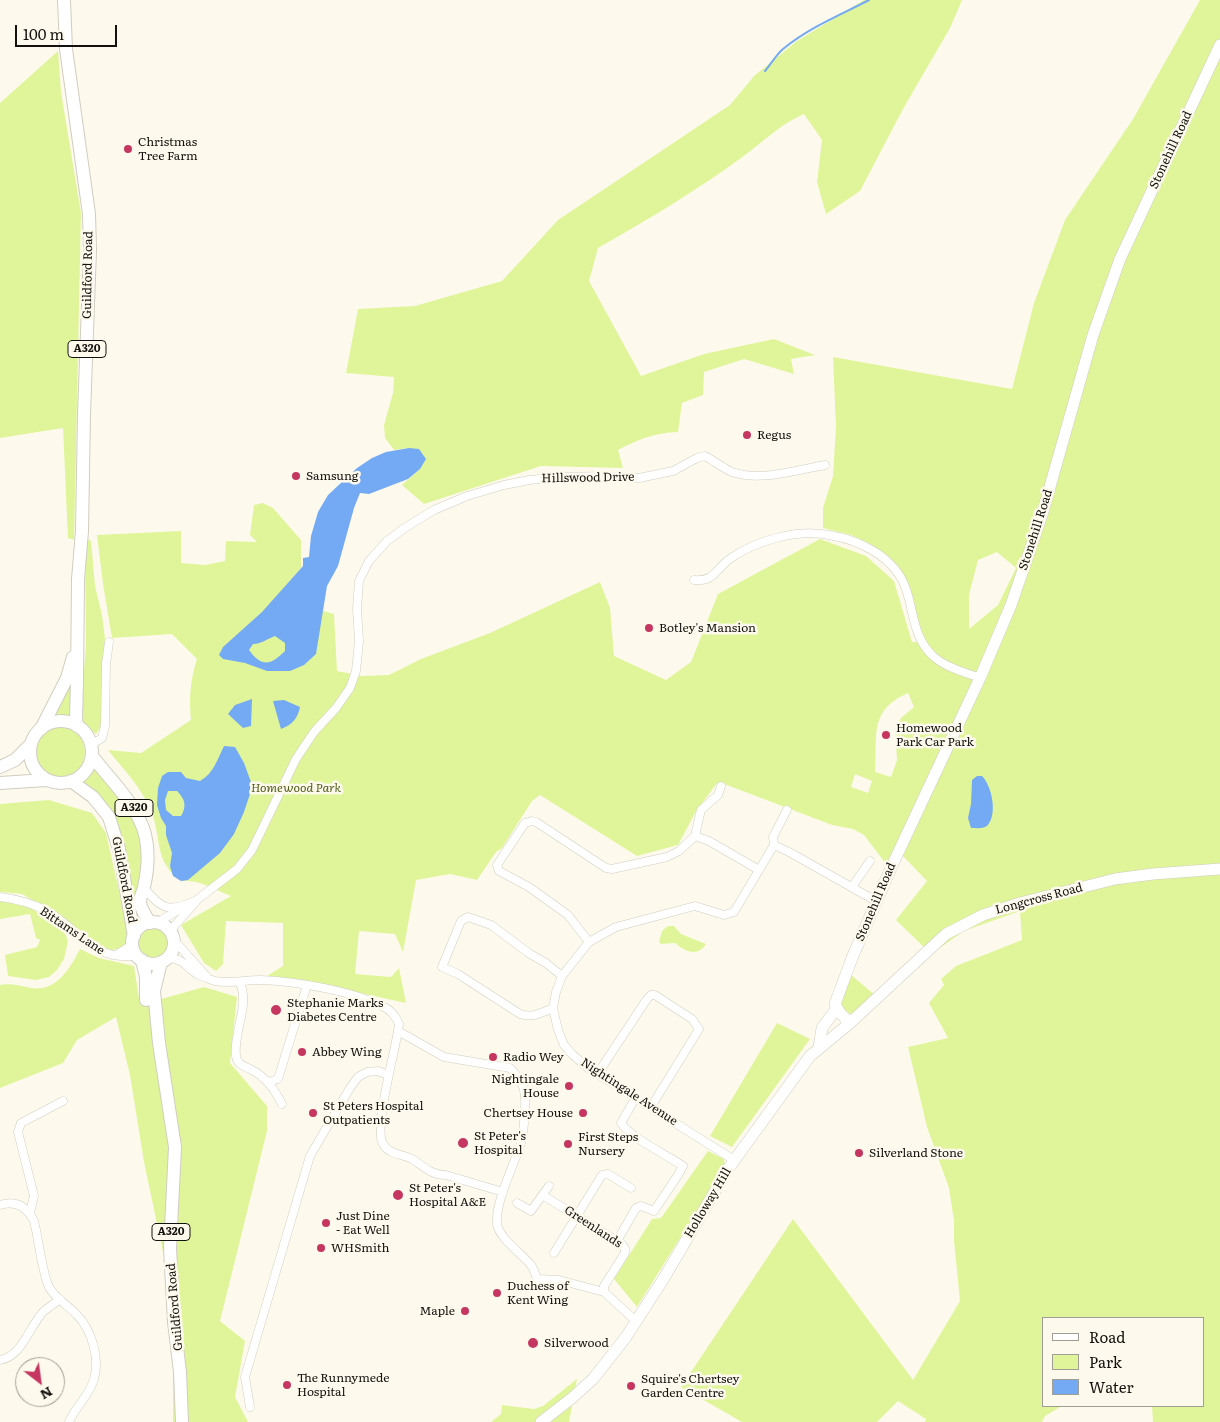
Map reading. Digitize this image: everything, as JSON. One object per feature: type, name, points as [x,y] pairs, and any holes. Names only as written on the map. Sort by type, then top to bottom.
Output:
[{"type":"main road","name":"Guildford Road","points":[[64,0],[66,48],[89,214],[90,250],[82,531],[76,642],[78,681],[77,726]]},
{"type":"main road","name":"Guildford Road","points":[[41,729],[68,674],[76,642]]},
{"type":"main road","points":[[41,729],[58,722],[77,726]]},
{"type":"main road","name":"A320","points":[[77,726],[85,732],[91,750]]},
{"type":"main road","name":"A320","points":[[0,767],[15,760],[31,744],[41,729]]},
{"type":"main road","points":[[31,744],[30,752],[34,766],[46,780]]},
{"type":"main road","name":"Guildford Road","points":[[91,750],[138,816],[145,836],[148,856],[144,888],[140,902],[142,910],[153,923]]},
{"type":"main road","points":[[0,783],[46,780],[60,783],[71,781],[87,769],[91,750]]},
{"type":"main road","name":"Guildford Road","points":[[71,781],[93,797],[109,817],[119,849],[136,949],[146,977],[148,1009],[159,1043]]},
{"type":"main road","points":[[165,960],[155,964],[136,949],[139,928],[153,923],[167,927],[172,935]]},
{"type":"main road","name":"A320","points":[[165,960],[172,951],[172,935]]},
{"type":"main road","name":"Guildford Road","points":[[165,960],[154,991],[159,1043],[175,1146],[170,1248],[182,1422]]},
{"type":"street","name":"Stonehill Road","points":[[819,1047],[822,1028],[836,1009],[835,1004],[848,967],[876,901],[980,678],[1010,605],[1042,515],[1093,335],[1120,259],[1220,45]]},
{"type":"street","name":"Hillswood Drive","points":[[153,923],[168,917],[185,905],[198,899],[237,869],[252,850],[296,759],[314,732],[336,708],[350,688],[356,672],[359,641],[357,609],[360,581],[369,561],[387,541],[406,527],[434,510],[467,496],[529,480],[561,476],[639,478],[673,471],[697,458],[705,456],[731,471],[746,475],[763,476],[825,466]]},
{"type":"street","points":[[694,580],[703,581],[712,576],[730,559],[749,548],[778,538],[805,532],[829,535],[855,542],[880,555],[898,573],[906,588],[915,629],[932,656],[949,666],[980,678]]},
{"type":"street","points":[[91,750],[102,738],[105,726],[106,664],[109,642]]},
{"type":"street","points":[[589,942],[568,914],[529,887],[499,871],[497,864],[522,825],[528,821],[536,822],[606,868],[612,869],[667,856],[679,851],[695,836],[701,810],[718,795],[721,786]]},
{"type":"street","name":"Nightingale Avenue","points":[[734,1160],[588,1068],[568,1050],[558,1030],[553,1008],[562,976],[589,942],[616,927],[695,906],[724,915],[734,912],[774,845],[772,837],[787,810]]},
{"type":"street","points":[[695,836],[709,841],[759,870]]},
{"type":"street","points":[[774,845],[876,901]]},
{"type":"street","points":[[852,887],[870,861]]},
{"type":"street","name":"Longcross Road","points":[[885,992],[946,934],[983,914],[1115,878],[1220,869]]},
{"type":"street","name":"Hillswood Drive","points":[[144,888],[156,903],[162,906],[176,907],[185,905]]},
{"type":"street","name":"Bittams Lane","points":[[0,897],[30,904],[47,911],[96,949],[107,954],[122,957],[136,949]]},
{"type":"street","name":"Hillswood Drive","points":[[172,935],[198,899]]},
{"type":"street","points":[[553,1008],[535,1015],[526,1016],[520,1014],[458,974],[442,967],[461,921],[468,917],[491,925],[562,976]]},
{"type":"street","points":[[172,935],[207,977]]},
{"type":"street","name":"Bittams Lane","points":[[116,955],[136,949]]},
{"type":"street","points":[[165,960],[182,961],[196,973],[213,980],[240,983],[262,980],[307,985],[386,1007],[396,1017],[399,1024],[388,1075],[380,1134],[382,1143],[389,1152],[407,1156],[436,1175],[446,1175],[503,1192]]},
{"type":"street","points":[[240,983],[242,988],[242,1006],[236,1056],[240,1065],[252,1070],[269,1082],[282,1104]]},
{"type":"street","points":[[269,1082],[278,1078],[307,985]]},
{"type":"street","name":"Holloway Hill","points":[[541,1422],[572,1398],[592,1379],[637,1322],[734,1160],[795,1074],[819,1047],[885,992]]},
{"type":"street","points":[[598,1073],[651,995],[655,995],[692,1018],[700,1029],[652,1107]]},
{"type":"street","points":[[836,1009],[850,1023]]},
{"type":"street","points":[[398,1032],[444,1057],[510,1068],[522,1084],[526,1097],[523,1134],[503,1192],[497,1215],[498,1228],[532,1266],[538,1279],[559,1280],[604,1292],[637,1322]]},
{"type":"street","points":[[250,1407],[245,1377],[310,1156],[358,1077],[367,1072],[378,1071],[388,1075]]},
{"type":"street","points":[[617,1240],[636,1208],[641,1206],[654,1211],[683,1166],[624,1127],[621,1123],[636,1097]]},
{"type":"street","points":[[30,1213],[34,1196],[18,1132],[21,1123],[63,1101]]},
{"type":"street","points":[[554,1253],[602,1175],[608,1174],[631,1188]]},
{"type":"street","points":[[517,1203],[531,1211],[544,1196],[549,1186]]},
{"type":"street","name":"Greenlands","points":[[544,1196],[617,1240],[625,1248],[625,1253],[604,1286],[604,1292]]},
{"type":"street","points":[[0,1205],[6,1203],[21,1205],[30,1213],[34,1221],[49,1286],[79,1316],[93,1345],[96,1362],[94,1380],[72,1413],[69,1422]]},
{"type":"street","points":[[0,1360],[9,1358],[16,1352],[44,1311],[60,1299]]},
{"type":"green space","points":[[864,0],[962,0],[950,28],[903,109],[860,191],[826,214],[817,182],[822,140],[804,114],[779,128],[741,158],[689,194],[598,248],[589,281],[641,376],[704,354],[774,339],[815,355],[791,359],[794,374],[744,359],[704,372],[703,395],[682,403],[678,432],[647,437],[618,450],[623,468],[541,466],[424,504],[402,485],[420,469],[409,448],[394,450],[385,438],[384,425],[393,393],[394,377],[346,373],[358,309],[415,306],[502,281],[558,220],[730,105],[754,76],[797,41]]},
{"type":"green space","name":"Homewood Park","points":[[1200,0],[1220,0],[1220,1422],[1153,1422],[1152,1407],[1205,1407],[1205,1317],[1042,1317],[1042,1407],[1060,1407],[1045,1416],[1042,1422],[925,1422],[926,1419],[898,1401],[877,1422],[742,1422],[681,1387],[793,1219],[913,1380],[960,1301],[954,1221],[949,1188],[927,1127],[908,1047],[948,1038],[929,1003],[944,985],[941,979],[956,966],[1022,940],[1020,911],[964,931],[931,954],[896,920],[927,881],[902,855],[886,864],[864,835],[853,829],[832,825],[727,785],[717,783],[695,813],[678,845],[637,856],[540,795],[532,801],[502,848],[496,852],[477,880],[450,874],[416,880],[403,952],[395,934],[359,931],[355,974],[391,977],[399,968],[406,1003],[267,976],[283,966],[283,923],[226,921],[223,964],[216,971],[204,963],[181,925],[231,896],[200,883],[181,881],[172,873],[162,857],[151,811],[143,794],[108,750],[141,753],[191,720],[191,690],[197,659],[172,634],[112,638],[97,535],[181,531],[181,563],[205,565],[225,561],[226,541],[257,542],[250,535],[254,505],[263,503],[273,508],[301,540],[301,568],[276,597],[334,614],[337,671],[362,676],[389,675],[421,659],[490,633],[600,582],[610,608],[614,656],[666,680],[691,662],[718,594],[820,539],[866,556],[894,581],[912,642],[925,641],[901,570],[872,545],[851,535],[823,528],[823,508],[833,476],[836,427],[833,357],[1012,389],[1034,303],[1065,220],[1133,119]],"holes":[[[997,552],[1016,568],[998,605],[969,629],[969,595],[978,560]],[[908,693],[914,707],[901,718],[895,728],[897,760],[891,777],[875,772],[878,725],[886,708],[895,700]],[[855,774],[872,781],[868,793],[851,787]]]},
{"type":"green space","points":[[58,51],[61,92],[81,213],[74,540],[68,538],[63,428],[0,438],[0,103]]},
{"type":"green space","points":[[85,537],[91,541],[95,586],[102,615],[105,639],[102,665],[102,717],[100,728],[96,734],[85,725],[80,715],[86,646]]},
{"type":"green space","points":[[73,677],[69,717],[60,715],[51,717]]},
{"type":"green space","points":[[60,727],[78,734],[85,752],[78,770],[60,777],[42,770],[35,752],[42,734]]},
{"type":"green space","points":[[93,763],[117,794],[137,827],[142,851],[140,878],[142,921],[137,923],[116,817],[93,789],[79,781],[92,767]]},
{"type":"green space","points":[[49,800],[92,813],[106,833],[129,936],[126,945],[118,949],[109,950],[95,946],[57,914],[22,894],[0,892],[0,804]]},
{"type":"green space","points":[[0,901],[29,907],[63,928],[68,941],[64,959],[57,970],[49,977],[36,980],[8,976],[5,955],[37,947],[40,940],[36,938],[30,914],[0,919]]},
{"type":"green space","points":[[668,926],[674,926],[681,934],[706,944],[699,951],[691,952],[675,943],[661,944],[659,942],[662,931]]},
{"type":"green space","points":[[153,928],[164,932],[168,943],[164,954],[153,958],[142,954],[138,943],[142,932]]},
{"type":"green space","points":[[80,949],[99,958],[134,966],[140,1005],[204,987],[237,997],[230,1063],[267,1106],[267,1131],[220,1321],[245,1341],[235,1397],[248,1422],[173,1422],[173,1356],[164,1257],[144,1162],[130,1075],[116,1017],[77,1040],[63,1063],[0,1088],[0,985],[31,988],[48,986],[62,977]]},
{"type":"green space","points":[[851,975],[875,995],[855,1013],[846,1014],[839,1004]]},
{"type":"green space","points":[[777,1023],[810,1039],[732,1147],[710,1136]]},
{"type":"green space","points":[[708,1151],[724,1159],[725,1166],[637,1307],[614,1279],[652,1219],[661,1218]]},
{"type":"green space","points":[[577,1379],[569,1422],[491,1422],[501,1414],[502,1405],[534,1409],[543,1406]]},
{"type":"water","points":[[409,448],[419,449],[426,459],[420,469],[408,479],[369,494],[360,493],[338,566],[327,586],[316,654],[304,665],[290,671],[267,671],[245,663],[223,659],[219,655],[223,647],[262,612],[303,566],[303,558],[309,557],[311,536],[318,512],[328,495],[357,468],[372,458],[386,452]],"holes":[[[275,636],[285,643],[285,651],[271,662],[258,660],[249,650],[253,644]]]},
{"type":"water","points":[[252,699],[251,726],[243,728],[228,714],[235,705]]},
{"type":"water","points":[[284,700],[300,707],[294,721],[281,729],[273,701]]},
{"type":"water","points":[[224,746],[235,747],[244,763],[251,782],[250,794],[234,834],[220,853],[188,880],[181,881],[173,876],[170,866],[172,853],[166,835],[166,826],[157,805],[158,788],[162,776],[168,772],[181,772],[186,778],[200,781],[205,778],[212,770]],"holes":[[[168,791],[177,791],[184,803],[181,816],[173,816],[166,810],[165,800]]]},
{"type":"water","points":[[977,776],[982,776],[989,786],[993,808],[987,826],[971,828],[968,818],[971,804],[972,780]]},
{"type":"waterway","points":[[765,71],[780,51],[793,41],[824,22],[869,0]]},
{"type":"place","name":"Christmas Tree Farm","points":[[128,149]]},
{"type":"place","name":"Regus","points":[[747,435]]},
{"type":"place","name":"Samsung","points":[[296,476]]},
{"type":"place","name":"Botley's Mansion","points":[[649,628]]},
{"type":"place","name":"Homewood Park Car Park","points":[[886,735]]},
{"type":"place","name":"Stephanie Marks Diabetes Centre","points":[[276,1010]]},
{"type":"place","name":"Abbey Wing","points":[[302,1052]]},
{"type":"place","name":"Radio Wey","points":[[493,1057]]},
{"type":"place","name":"Nightingale House","points":[[569,1086]]},
{"type":"place","name":"St Peters Hospital Outpatients","points":[[313,1113]]},
{"type":"place","name":"Chertsey House","points":[[583,1113]]},
{"type":"place","name":"St Peter's Hospital","points":[[463,1143]]},
{"type":"place","name":"First Steps Nursery","points":[[568,1144]]},
{"type":"place","name":"Silverland Stone","points":[[859,1153]]},
{"type":"place","name":"St Peter's Hospital A&E","points":[[398,1195]]},
{"type":"place","name":"Just Dine - Eat Well","points":[[326,1223]]},
{"type":"place","name":"WHSmith","points":[[321,1248]]},
{"type":"place","name":"Duchess of Kent Wing","points":[[497,1293]]},
{"type":"place","name":"Maple","points":[[465,1311]]},
{"type":"place","name":"Silverwood","points":[[533,1343]]},
{"type":"place","name":"The Runnymede Hospital","points":[[287,1385]]},
{"type":"place","name":"Squire's Chertsey Garden Centre","points":[[631,1386]]}]
